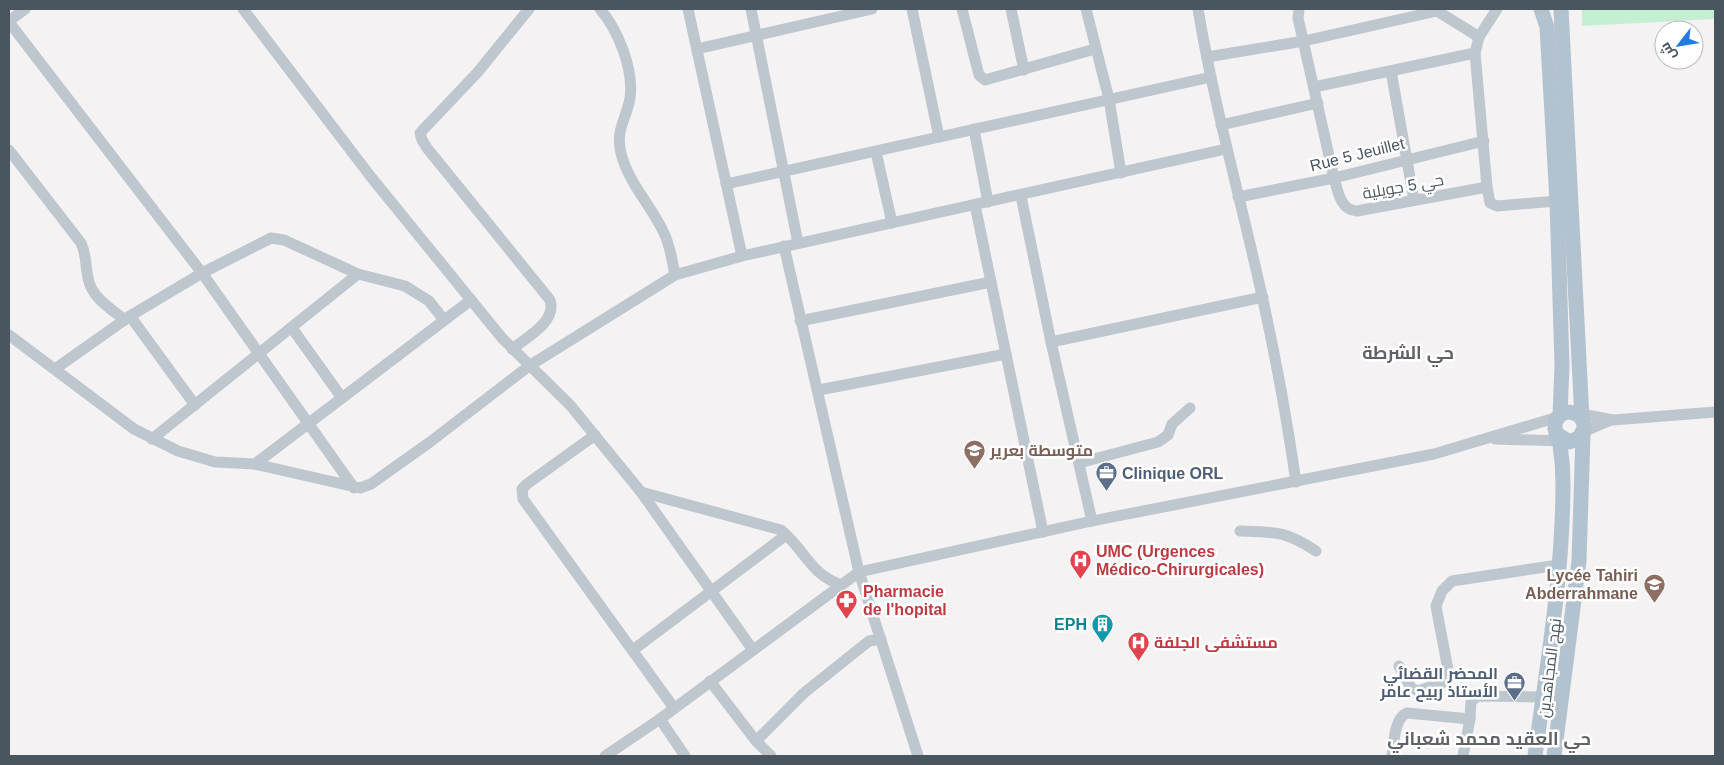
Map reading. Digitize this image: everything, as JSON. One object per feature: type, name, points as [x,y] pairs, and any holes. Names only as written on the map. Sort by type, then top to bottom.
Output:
[{"type":"main road","points":[[1541,9],[1547,27],[1557,201],[1562,365],[1559,416],[1555,424],[1560,438],[1575,441],[1581,422],[1567,412],[1559,416]]},
{"type":"main road","name":"نهج المجاهدين","points":[[1554,756],[1579,561],[1581,422],[1561,9]]},
{"type":"main road","name":"نهج المجاهدين","points":[[1535,756],[1558,564],[1562,483],[1560,438]]},
{"type":"street","points":[[25,9],[9,22],[202,273],[354,488]]},
{"type":"street","points":[[243,9],[371,177],[471,300],[512,349],[570,405],[641,492],[753,650]]},
{"type":"street","points":[[512,349],[550,318],[553,309],[550,300],[427,148],[420,133],[477,73],[529,9]]},
{"type":"street","points":[[600,9],[611,22],[630,81],[630,98],[621,123],[619,143],[622,157],[631,178],[664,231],[676,275]]},
{"type":"street","points":[[688,9],[742,256]]},
{"type":"street","points":[[751,9],[798,243]]},
{"type":"street","points":[[697,50],[872,9]]},
{"type":"street","points":[[912,9],[940,137]]},
{"type":"street","points":[[962,9],[982,78],[988,80],[1095,49]]},
{"type":"street","points":[[1011,9],[1024,70]]},
{"type":"street","points":[[1086,9],[1109,98],[1121,172]]},
{"type":"street","points":[[1198,9],[1226,150],[1279,376],[1296,482]]},
{"type":"street","name":"حي 5 جويلية","points":[[1298,9],[1334,178],[1342,203],[1352,210],[1487,187]]},
{"type":"street","points":[[1497,9],[1479,37],[1475,53],[1490,202],[1497,206],[1557,201]]},
{"type":"street","points":[[1207,57],[1304,41],[1435,10],[1479,37]]},
{"type":"street","points":[[1314,87],[1475,53]]},
{"type":"street","points":[[1390,71],[1414,200]]},
{"type":"street","points":[[726,184],[1211,77]]},
{"type":"street","points":[[1221,125],[1318,103]]},
{"type":"street","points":[[974,129],[988,202]]},
{"type":"street","name":"Rue 5 Jeuillet","points":[[1238,197],[1334,178],[1484,141]]},
{"type":"street","points":[[9,150],[81,242],[87,257],[88,279],[93,290],[112,311],[128,318],[195,405]]},
{"type":"street","points":[[9,335],[134,428],[152,439],[195,458],[215,462],[255,464],[354,488],[372,484],[529,366],[676,275],[784,246],[1226,150]]},
{"type":"street","points":[[876,152],[892,223]]},
{"type":"street","points":[[1021,196],[1051,342],[1092,521]]},
{"type":"street","points":[[975,205],[1043,532]]},
{"type":"street","points":[[55,369],[128,318],[202,273],[271,238],[284,240],[358,274],[405,286],[418,292],[444,320]]},
{"type":"street","points":[[784,246],[800,321],[819,390],[859,572],[918,756]]},
{"type":"street","points":[[152,439],[358,274]]},
{"type":"street","points":[[800,321],[991,282]]},
{"type":"street","points":[[1051,342],[1262,297]]},
{"type":"street","points":[[255,464],[471,300]]},
{"type":"street","points":[[292,328],[342,398]]},
{"type":"street","points":[[819,390],[1006,354]]},
{"type":"street","points":[[1079,463],[1158,442],[1168,435],[1172,424],[1190,408]]},
{"type":"street","points":[[1581,422],[1715,412]]},
{"type":"street","points":[[605,756],[660,719],[859,572],[1092,521],[1434,454],[1559,416]]},
{"type":"street","points":[[1581,422],[1613,420]]},
{"type":"street","points":[[595,435],[527,484],[522,489],[523,499],[674,708]]},
{"type":"street","points":[[1488,439],[1560,438]]},
{"type":"street","points":[[641,492],[781,530],[816,571],[828,580],[842,585]]},
{"type":"street","points":[[1240,531],[1278,532],[1294,537],[1316,551]]},
{"type":"street","points":[[633,650],[786,534]]},
{"type":"street","points":[[1399,666],[1411,688],[1418,691],[1442,683],[1449,675],[1436,606],[1446,584],[1452,581],[1558,564]]},
{"type":"street","points":[[756,741],[804,693],[870,641],[881,639]]},
{"type":"street","points":[[710,681],[756,741],[771,756]]},
{"type":"street","points":[[1463,756],[1470,719],[1471,701],[1478,696],[1543,697]]},
{"type":"street","points":[[1392,756],[1398,720],[1407,713],[1470,719]]},
{"type":"street","points":[[660,719],[685,756]]},
{"type":"green space","points":[[1582,9],[1715,9],[1715,19],[1654,20],[1654,22],[1582,26]]},
{"type":"place","name":"متوسطة بعرير","points":[[974,469]]},
{"type":"place","name":"Clinique ORL","points":[[1106,492]]},
{"type":"place","name":"UMC (Urgences Médico-Chirurgicales)","points":[[1080,579]]},
{"type":"place","name":"Lycée Tahiri Abderrahmane","points":[[1654,603]]},
{"type":"place","name":"Pharmacie de l'hopital","points":[[847,619]]},
{"type":"place","name":"EPH","points":[[1103,643]]},
{"type":"place","name":"مستشفى الجلفة","points":[[1138,661]]},
{"type":"place","name":"المحضر القضائي الأستاذ ربيح عامر","points":[[1514,701]]},
{"type":"district","name":"حي الشرطة","points":[[1408,353]]},
{"type":"district","name":"حي العقيد محمد شعباني","points":[[1489,739]]}]
